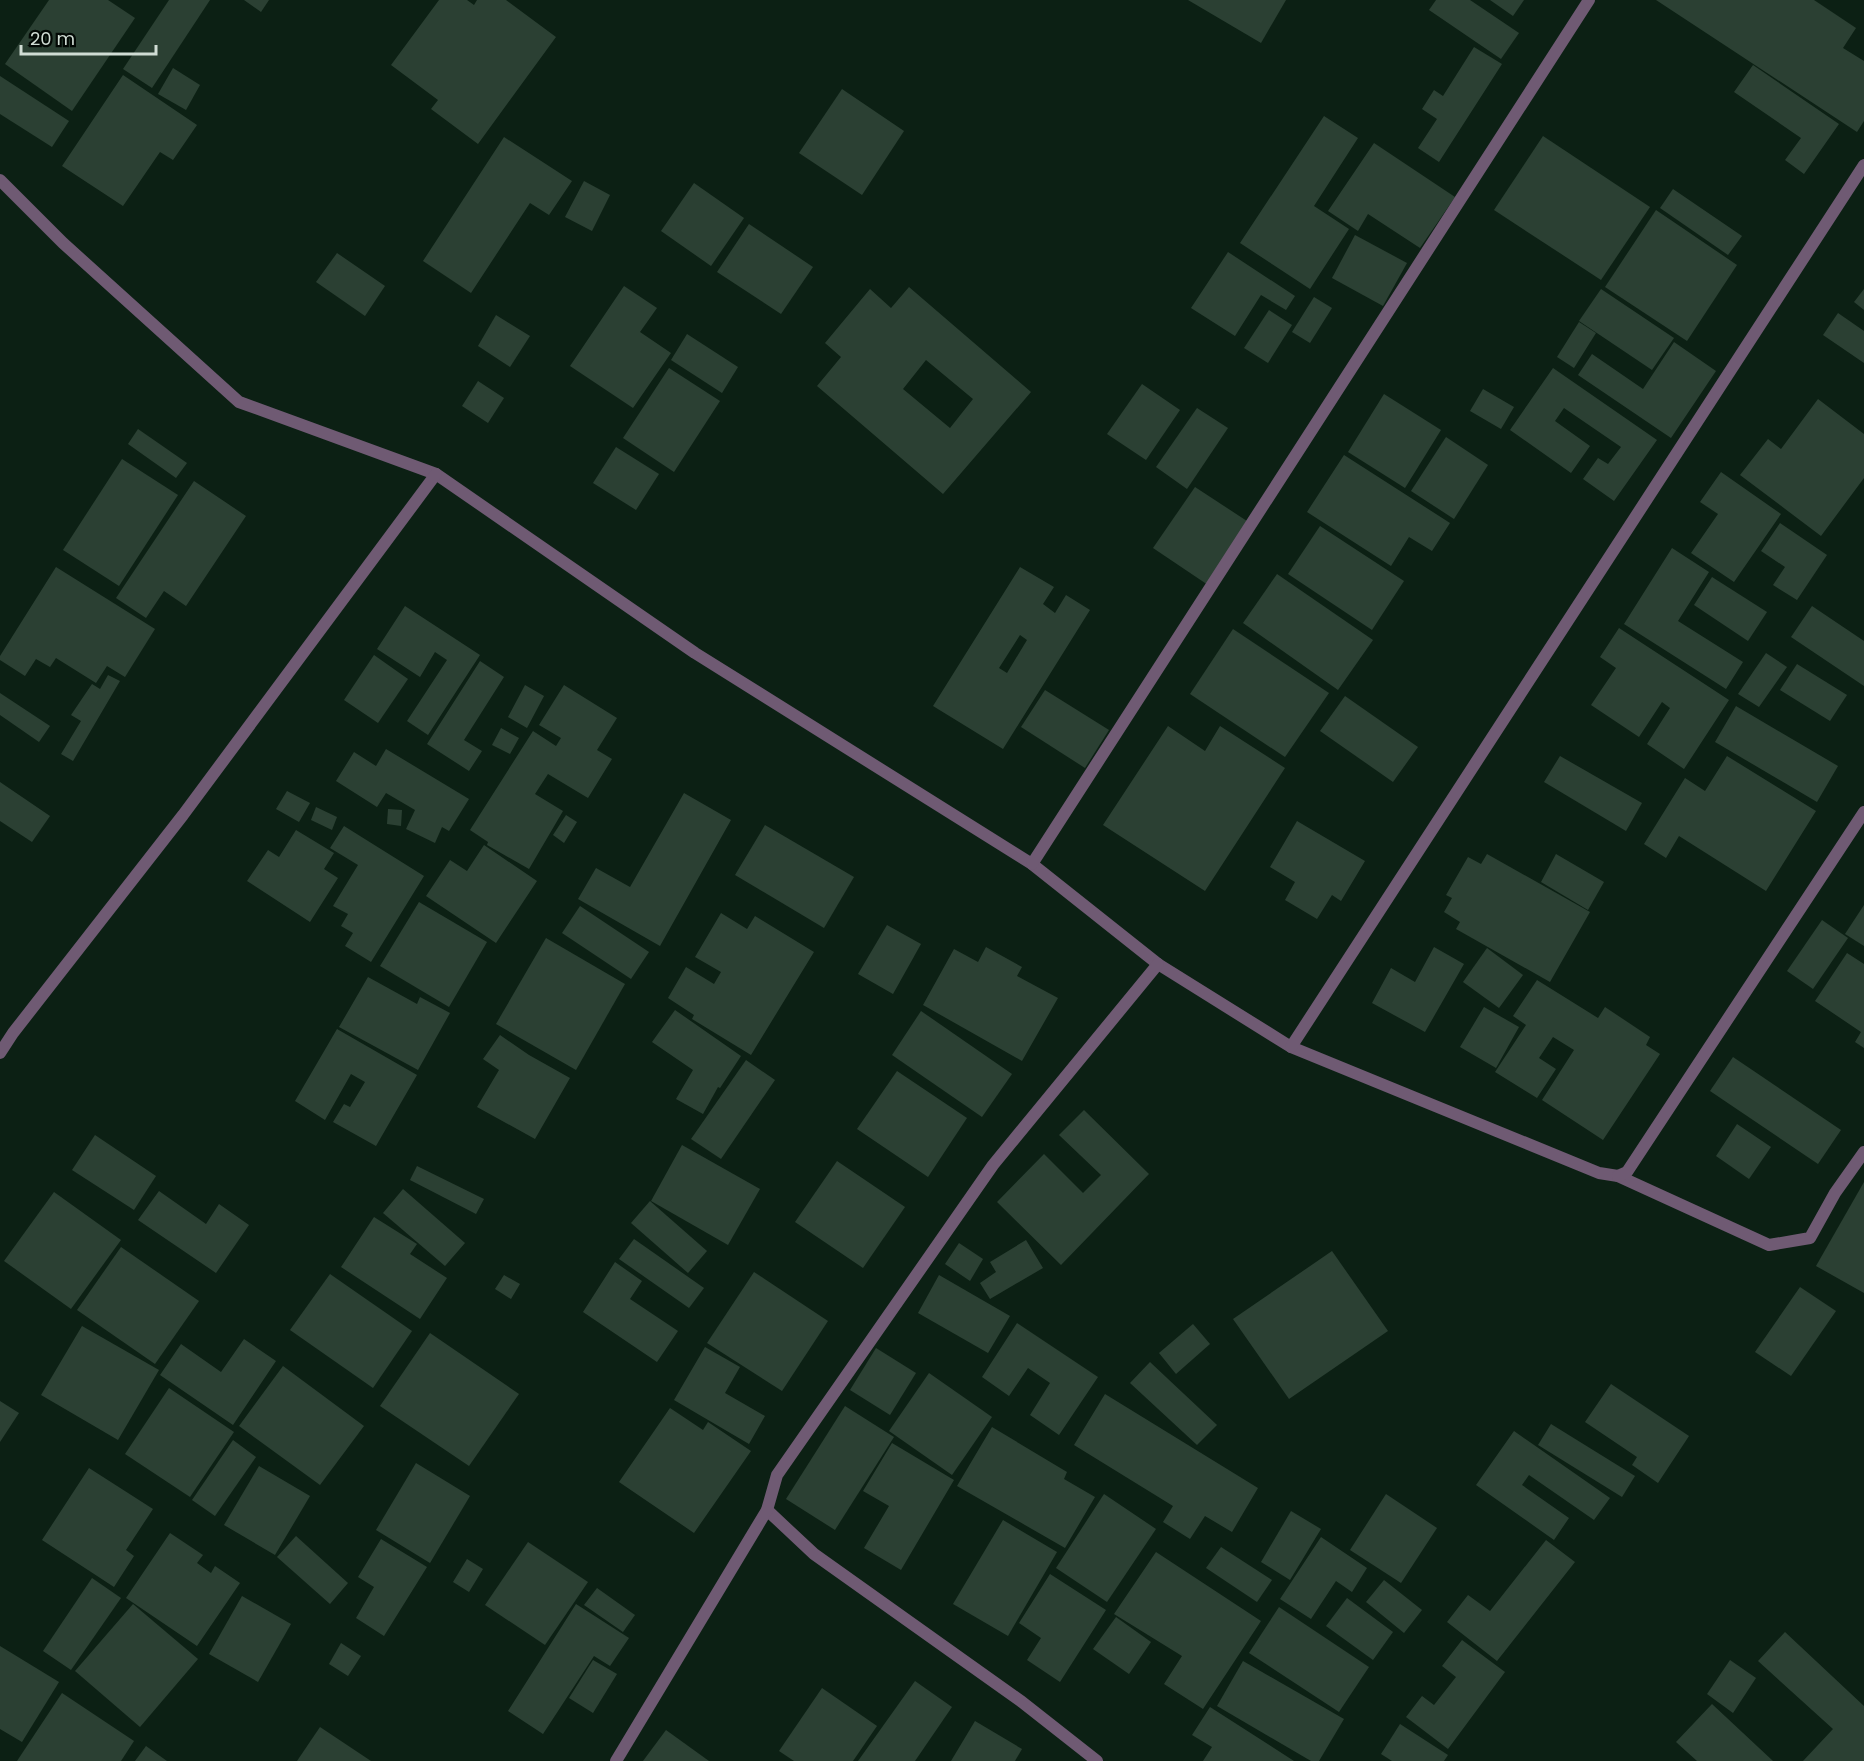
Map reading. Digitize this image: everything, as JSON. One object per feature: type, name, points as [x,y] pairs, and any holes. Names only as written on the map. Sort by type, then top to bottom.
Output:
[{"type":"street","points":[[1032,864],[1589,0]]},
{"type":"street","points":[[1291,1047],[1864,165]]},
{"type":"street","points":[[0,180],[63,243],[239,402],[436,474],[695,653],[1032,864],[1158,964],[1291,1047],[1599,1173],[1618,1176],[1769,1245],[1810,1238],[1835,1193],[1864,1152]]},
{"type":"street","points":[[0,1053],[13,1033],[183,815],[436,474]]},
{"type":"street","points":[[1618,1176],[1627,1172],[1864,812]]},
{"type":"street","points":[[616,1761],[767,1510],[777,1475],[993,1166],[1158,964]]},
{"type":"street","points":[[767,1510],[814,1554],[1022,1702],[1097,1761]]},
{"type":"building","points":[[49,0],[108,0],[135,18],[72,111],[5,64]]},
{"type":"building","points":[[169,0],[210,0],[152,88],[123,69]]},
{"type":"building","points":[[244,0],[269,0],[261,12]]},
{"type":"building","points":[[439,0],[467,0],[474,5],[477,0],[506,0],[556,37],[478,144],[431,109],[438,100],[391,65]]},
{"type":"building","points":[[1188,0],[1286,0],[1261,43]]},
{"type":"building","points":[[1436,0],[1470,0],[1519,33],[1501,59],[1429,10]]},
{"type":"building","points":[[1490,0],[1524,0],[1513,16]]},
{"type":"building","points":[[1656,0],[1814,0],[1856,28],[1843,48],[1864,61],[1864,121],[1857,132]]},
{"type":"building","points":[[1474,47],[1502,64],[1439,162],[1418,148],[1437,119],[1422,109],[1434,90],[1443,96]]},
{"type":"building","points":[[1753,65],[1839,124],[1804,174],[1785,160],[1801,138],[1734,92]]},
{"type":"building","points":[[173,68],[200,85],[186,110],[158,94]]},
{"type":"building","points":[[123,75],[197,125],[173,160],[160,152],[123,206],[62,166]]},
{"type":"building","points":[[0,76],[69,121],[52,147],[0,114]]},
{"type":"building","points":[[842,89],[904,131],[862,195],[799,153]]},
{"type":"building","points":[[1324,116],[1358,138],[1314,206],[1349,229],[1310,289],[1240,243]]},
{"type":"building","points":[[1543,136],[1650,207],[1601,280],[1494,210]]},
{"type":"building","points":[[504,137],[572,181],[549,215],[530,203],[471,293],[423,261]]},
{"type":"building","points":[[1374,143],[1455,197],[1420,248],[1368,214],[1358,231],[1328,211]]},
{"type":"building","points":[[584,181],[610,195],[592,231],[565,217]]},
{"type":"building","points":[[694,183],[744,218],[711,266],[661,231]]},
{"type":"building","points":[[1673,189],[1742,236],[1728,255],[1660,208]]},
{"type":"building","points":[[1656,210],[1737,265],[1687,341],[1605,287]]},
{"type":"building","points":[[749,224],[813,267],[781,314],[717,272]]},
{"type":"building","points":[[1355,235],[1407,263],[1383,306],[1332,278]]},
{"type":"building","points":[[1228,252],[1295,296],[1286,310],[1261,295],[1235,336],[1191,308]]},
{"type":"building","points":[[337,253],[385,286],[365,316],[316,282]]},
{"type":"building","points":[[624,286],[657,308],[640,332],[671,353],[633,408],[570,366]]},
{"type":"building","points":[[909,287],[1031,392],[943,494],[817,386],[841,357],[825,343],[870,289],[891,308]],"holes":[[[926,360],[973,399],[950,428],[903,389]]]},
{"type":"building","points":[[1601,289],[1674,338],[1652,370],[1579,321]]},
{"type":"building","points":[[1864,289],[1864,310],[1854,302]]},
{"type":"building","points":[[1314,297],[1332,308],[1310,343],[1292,332]]},
{"type":"building","points":[[1269,310],[1292,325],[1268,363],[1244,348]]},
{"type":"building","points":[[1838,313],[1864,331],[1864,363],[1823,335]]},
{"type":"building","points":[[496,315],[530,336],[510,367],[478,346]]},
{"type":"building","points":[[1579,322],[1596,333],[1574,368],[1557,357]]},
{"type":"building","points":[[687,334],[738,367],[722,393],[671,360]]},
{"type":"building","points":[[1674,342],[1716,371],[1671,438],[1578,375],[1592,354],[1643,389]]},
{"type":"building","points":[[669,368],[720,401],[674,472],[623,438]]},
{"type":"building","points":[[1553,368],[1657,440],[1614,501],[1583,479],[1598,458],[1608,464],[1621,447],[1564,408],[1555,421],[1590,446],[1571,473],[1510,430]]},
{"type":"building","points":[[478,381],[504,398],[488,423],[462,406]]},
{"type":"building","points":[[1142,384],[1180,410],[1146,460],[1107,434]]},
{"type":"building","points":[[1483,389],[1514,407],[1501,429],[1470,411]]},
{"type":"building","points":[[1384,394],[1441,430],[1405,488],[1348,452]]},
{"type":"building","points":[[1818,399],[1864,434],[1864,478],[1821,536],[1740,475],[1768,439],[1781,449]]},
{"type":"building","points":[[1197,408],[1228,428],[1187,489],[1156,467]]},
{"type":"building","points":[[138,429],[187,463],[176,478],[128,444]]},
{"type":"building","points":[[1446,437],[1488,465],[1454,519],[1411,491]]},
{"type":"building","points":[[616,447],[659,474],[636,510],[593,483]]},
{"type":"building","points":[[1344,455],[1450,523],[1432,551],[1409,537],[1391,566],[1307,512]]},
{"type":"building","points":[[122,459],[178,495],[119,586],[63,550]]},
{"type":"building","points":[[1721,472],[1781,514],[1734,582],[1691,553],[1718,514],[1700,502]]},
{"type":"building","points":[[194,481],[246,516],[186,606],[164,591],[146,618],[116,598]]},
{"type":"building","points":[[1195,487],[1250,523],[1208,585],[1153,548]]},
{"type":"building","points":[[1780,523],[1827,555],[1797,600],[1773,585],[1785,567],[1761,551]]},
{"type":"building","points":[[1320,526],[1404,581],[1372,630],[1288,574]]},
{"type":"building","points":[[1672,548],[1709,572],[1678,621],[1743,662],[1726,689],[1624,624]]},
{"type":"building","points":[[56,567],[155,629],[125,677],[107,666],[96,683],[56,658],[50,667],[36,659],[25,676],[0,660],[0,656]]},
{"type":"building","points":[[1020,567],[1054,587],[1043,604],[1055,613],[1066,595],[1090,610],[1003,749],[933,706]],"holes":[[[1020,635],[1027,640],[1007,673],[999,668]]]},
{"type":"building","points":[[1277,574],[1373,640],[1338,690],[1243,623]]},
{"type":"building","points":[[1712,577],[1767,612],[1748,641],[1694,605]]},
{"type":"building","points":[[405,606],[480,655],[428,735],[407,721],[447,660],[435,652],[420,677],[377,649]]},
{"type":"building","points":[[1812,606],[1864,641],[1864,686],[1791,637]]},
{"type":"building","points":[[1619,628],[1729,700],[1684,769],[1647,744],[1670,708],[1662,702],[1639,737],[1591,705],[1616,668],[1600,657]]},
{"type":"building","points":[[1233,629],[1329,693],[1285,757],[1190,694]]},
{"type":"building","points":[[1766,653],[1787,667],[1759,707],[1738,694]]},
{"type":"building","points":[[374,655],[408,679],[378,723],[344,700]]},
{"type":"building","points":[[480,661],[504,677],[464,740],[482,751],[469,771],[427,744]]},
{"type":"building","points":[[1797,664],[1847,695],[1830,721],[1780,690]]},
{"type":"building","points":[[108,675],[120,681],[73,761],[61,754],[81,721],[71,715],[92,684],[100,689]]},
{"type":"building","points":[[525,685],[544,696],[527,728],[508,717]]},
{"type":"building","points":[[564,685],[617,718],[597,750],[612,759],[588,798],[548,774],[535,794],[563,811],[529,869],[487,845],[488,842],[470,830],[533,731],[556,746],[561,738],[539,725]]},
{"type":"building","points":[[1045,690],[1109,730],[1085,768],[1021,727]]},
{"type":"building","points":[[0,693],[50,726],[39,742],[0,715]]},
{"type":"building","points":[[1345,696],[1418,747],[1393,782],[1320,731]]},
{"type":"building","points":[[1736,706],[1838,766],[1817,802],[1715,742]]},
{"type":"building","points":[[1168,726],[1205,751],[1220,726],[1285,768],[1205,891],[1103,825]]},
{"type":"building","points":[[501,728],[519,738],[510,754],[492,745]]},
{"type":"building","points":[[386,749],[469,799],[449,831],[442,827],[435,843],[406,829],[415,810],[386,793],[377,807],[336,781],[354,752],[376,766]]},
{"type":"building","points":[[1560,756],[1642,803],[1626,831],[1544,782]]},
{"type":"building","points":[[1727,756],[1816,811],[1766,891],[1679,836],[1666,858],[1644,844],[1685,778],[1705,791]]},
{"type":"building","points":[[0,782],[50,816],[32,842],[0,821]]},
{"type":"building","points":[[287,791],[310,803],[299,822],[276,809]]},
{"type":"building","points":[[684,793],[731,820],[660,946],[578,899],[596,868],[630,887]]},
{"type":"building","points":[[316,807],[337,817],[332,830],[311,820]]},
{"type":"building","points":[[388,809],[402,810],[401,826],[387,824]]},
{"type":"building","points":[[566,815],[577,822],[564,843],[553,835]]},
{"type":"building","points":[[1297,821],[1365,861],[1341,901],[1332,895],[1317,919],[1285,900],[1295,882],[1270,867]]},
{"type":"building","points":[[765,825],[854,877],[824,928],[735,875]]},
{"type":"building","points":[[344,826],[424,876],[371,962],[345,946],[353,933],[341,926],[348,914],[333,906],[358,865],[330,848]]},
{"type":"building","points":[[296,830],[334,853],[324,869],[338,878],[310,922],[247,881],[268,850],[279,857]]},
{"type":"building","points":[[484,845],[537,881],[496,943],[426,896],[450,860],[467,871]]},
{"type":"building","points":[[1487,854],[1590,912],[1550,982],[1456,929],[1460,922],[1444,912],[1452,898],[1446,895],[1468,857],[1481,864]]},
{"type":"building","points":[[1556,854],[1604,882],[1588,910],[1541,882]]},
{"type":"building","points":[[419,902],[487,942],[449,1007],[380,966]]},
{"type":"building","points":[[1864,905],[1864,946],[1845,934]]},
{"type":"building","points":[[580,906],[649,952],[631,979],[562,933]]},
{"type":"building","points":[[721,913],[747,929],[755,916],[814,952],[751,1055],[692,1019],[694,1015],[668,998],[686,967],[714,984],[721,972],[695,957]]},
{"type":"building","points":[[1822,920],[1848,938],[1813,989],[1787,971]]},
{"type":"building","points":[[887,925],[921,944],[893,994],[858,974]]},
{"type":"building","points":[[546,938],[625,984],[576,1070],[496,1024]]},
{"type":"building","points":[[986,947],[1022,967],[1017,976],[1058,998],[1022,1061],[923,1005],[954,949],[978,962]]},
{"type":"building","points":[[1434,947],[1464,964],[1425,1032],[1372,1003],[1391,968],[1415,982]]},
{"type":"building","points":[[1487,948],[1523,975],[1499,1008],[1463,982]]},
{"type":"building","points":[[1847,953],[1864,964],[1864,1048],[1855,1042],[1861,1032],[1815,1001]]},
{"type":"building","points":[[368,977],[417,1004],[420,997],[450,1013],[418,1070],[339,1027]]},
{"type":"building","points":[[1537,980],[1598,1018],[1605,1007],[1650,1037],[1646,1045],[1660,1054],[1603,1140],[1542,1100],[1574,1050],[1553,1037],[1539,1058],[1556,1069],[1537,1098],[1495,1072],[1526,1025],[1513,1016]]},
{"type":"building","points":[[1484,1007],[1519,1027],[1496,1068],[1460,1047]]},
{"type":"building","points":[[675,1010],[741,1056],[720,1088],[718,1087],[703,1114],[676,1099],[693,1070],[652,1042]]},
{"type":"building","points":[[921,1011],[1012,1074],[982,1117],[892,1055]]},
{"type":"building","points":[[337,1029],[417,1075],[376,1146],[333,1122],[344,1104],[350,1107],[365,1082],[351,1074],[325,1120],[295,1101]]},
{"type":"building","points":[[500,1035],[529,1055],[570,1078],[535,1139],[477,1107],[499,1070],[483,1059]]},
{"type":"building","points":[[1733,1057],[1841,1130],[1818,1164],[1710,1091]]},
{"type":"building","points":[[746,1060],[775,1080],[721,1159],[691,1139]]},
{"type":"building","points":[[897,1071],[967,1118],[928,1177],[857,1129]]},
{"type":"building","points":[[1084,1110],[1149,1174],[1061,1265],[997,1202],[1044,1154],[1083,1193],[1101,1175],[1059,1135]]},
{"type":"building","points":[[1737,1124],[1771,1147],[1749,1179],[1716,1156]]},
{"type":"building","points":[[95,1135],[156,1176],[134,1210],[72,1170]]},
{"type":"building","points":[[682,1145],[760,1189],[728,1245],[651,1201]]},
{"type":"building","points":[[837,1161],[905,1207],[863,1268],[795,1222]]},
{"type":"building","points":[[417,1166],[484,1199],[476,1214],[410,1180]]},
{"type":"building","points":[[1864,1182],[1864,1293],[1816,1266]]},
{"type":"building","points":[[403,1189],[465,1243],[445,1266],[383,1213]]},
{"type":"building","points":[[159,1191],[206,1224],[219,1204],[249,1225],[216,1273],[138,1220]]},
{"type":"building","points":[[54,1192],[121,1240],[71,1309],[4,1261]]},
{"type":"building","points":[[650,1201],[707,1251],[688,1273],[631,1223]]},
{"type":"building","points":[[374,1217],[417,1244],[410,1254],[447,1278],[420,1319],[341,1267]]},
{"type":"building","points":[[634,1239],[704,1288],[689,1308],[619,1259]]},
{"type":"building","points":[[1026,1240],[1043,1268],[990,1299],[980,1283],[996,1272],[990,1262]]},
{"type":"building","points":[[959,1243],[983,1259],[970,1281],[945,1264]]},
{"type":"building","points":[[121,1247],[199,1301],[155,1364],[77,1310]]},
{"type":"building","points":[[1332,1251],[1388,1331],[1289,1399],[1233,1319]]},
{"type":"building","points":[[615,1262],[642,1281],[630,1299],[678,1331],[657,1362],[583,1312]]},
{"type":"building","points":[[754,1272],[828,1321],[782,1391],[707,1343]]},
{"type":"building","points":[[330,1274],[412,1331],[373,1388],[290,1330]]},
{"type":"building","points":[[504,1275],[520,1284],[511,1299],[495,1289]]},
{"type":"building","points":[[939,1275],[1010,1316],[988,1353],[918,1313]]},
{"type":"building","points":[[1800,1287],[1836,1311],[1791,1376],[1755,1352]]},
{"type":"building","points":[[1017,1323],[1098,1377],[1059,1435],[1030,1415],[1050,1383],[1028,1368],[1009,1396],[982,1377]]},
{"type":"building","points":[[1193,1324],[1210,1344],[1176,1374],[1159,1353]]},
{"type":"building","points":[[82,1326],[159,1370],[118,1440],[41,1395]]},
{"type":"building","points":[[430,1333],[519,1394],[469,1466],[380,1406]]},
{"type":"building","points":[[244,1339],[276,1361],[233,1425],[160,1375],[181,1344],[221,1372]]},
{"type":"building","points":[[705,1347],[740,1367],[725,1393],[765,1416],[749,1444],[674,1400]]},
{"type":"building","points":[[876,1348],[916,1373],[890,1415],[850,1390]]},
{"type":"building","points":[[1150,1362],[1217,1425],[1197,1445],[1130,1383]]},
{"type":"building","points":[[283,1366],[364,1426],[320,1485],[239,1426]]},
{"type":"building","points":[[929,1373],[992,1417],[952,1475],[889,1431]]},
{"type":"building","points":[[1611,1384],[1689,1436],[1658,1483],[1632,1465],[1637,1457],[1585,1422]]},
{"type":"building","points":[[169,1388],[234,1432],[190,1497],[125,1454]]},
{"type":"building","points":[[1105,1394],[1258,1488],[1232,1532],[1205,1516],[1190,1539],[1163,1522],[1173,1506],[1074,1445]]},
{"type":"building","points":[[0,1401],[19,1413],[0,1442]]},
{"type":"building","points":[[845,1406],[894,1437],[835,1530],[786,1499]]},
{"type":"building","points":[[670,1408],[703,1430],[708,1422],[751,1451],[694,1533],[619,1482]]},
{"type":"building","points":[[1551,1424],[1635,1476],[1622,1497],[1538,1445]]},
{"type":"building","points":[[992,1427],[1067,1472],[1064,1479],[1095,1497],[1065,1548],[957,1486]]},
{"type":"building","points":[[1514,1431],[1610,1498],[1594,1520],[1529,1475],[1522,1485],[1569,1518],[1554,1540],[1476,1485]]},
{"type":"building","points":[[233,1440],[256,1457],[215,1516],[192,1500]]},
{"type":"building","points":[[892,1443],[954,1480],[901,1570],[864,1548],[889,1506],[863,1491]]},
{"type":"building","points":[[416,1463],[470,1496],[430,1563],[376,1530]]},
{"type":"building","points":[[259,1466],[310,1496],[275,1555],[224,1525]]},
{"type":"building","points":[[89,1468],[153,1509],[126,1550],[134,1556],[114,1587],[42,1540]]},
{"type":"building","points":[[1104,1494],[1156,1529],[1107,1602],[1056,1568]]},
{"type":"building","points":[[1386,1494],[1437,1528],[1401,1583],[1350,1550]]},
{"type":"building","points":[[1291,1511],[1321,1529],[1290,1580],[1261,1562]]},
{"type":"building","points":[[1003,1520],[1057,1552],[1008,1636],[953,1604]]},
{"type":"building","points":[[170,1533],[203,1555],[197,1563],[211,1573],[215,1566],[240,1583],[197,1646],[126,1598]]},
{"type":"building","points":[[296,1536],[348,1583],[330,1604],[277,1557]]},
{"type":"building","points":[[1321,1537],[1367,1568],[1352,1592],[1336,1581],[1311,1619],[1280,1599]]},
{"type":"building","points":[[381,1539],[427,1567],[384,1636],[356,1618],[374,1587],[358,1577]]},
{"type":"building","points":[[1546,1540],[1575,1562],[1497,1661],[1447,1622],[1468,1595],[1490,1611]]},
{"type":"building","points":[[528,1542],[588,1582],[545,1645],[485,1605]]},
{"type":"building","points":[[1221,1547],[1272,1580],[1257,1602],[1206,1568]]},
{"type":"building","points":[[1156,1552],[1261,1621],[1203,1709],[1164,1684],[1182,1656],[1114,1614]]},
{"type":"building","points":[[467,1559],[483,1569],[469,1592],[453,1582]]},
{"type":"building","points":[[1050,1574],[1106,1610],[1060,1682],[1027,1660],[1041,1638],[1019,1623]]},
{"type":"building","points":[[92,1578],[121,1598],[71,1670],[43,1651]]},
{"type":"building","points":[[1384,1580],[1422,1610],[1404,1633],[1366,1602]]},
{"type":"building","points":[[597,1588],[635,1615],[623,1632],[584,1605]]},
{"type":"building","points":[[242,1596],[291,1624],[258,1682],[209,1654]]},
{"type":"building","points":[[1347,1598],[1393,1632],[1373,1660],[1326,1626]]},
{"type":"building","points":[[133,1604],[198,1659],[140,1727],[75,1671]]},
{"type":"building","points":[[576,1604],[629,1638],[610,1666],[594,1656],[543,1734],[508,1711]]},
{"type":"building","points":[[1279,1607],[1369,1667],[1339,1712],[1249,1653]]},
{"type":"building","points":[[1116,1617],[1151,1642],[1129,1674],[1093,1649]]},
{"type":"building","points":[[1785,1632],[1864,1706],[1864,1761],[1803,1761],[1833,1729],[1758,1661]]},
{"type":"building","points":[[1462,1640],[1505,1672],[1448,1749],[1406,1717],[1422,1696],[1434,1705],[1456,1677],[1442,1666]]},
{"type":"building","points":[[341,1643],[361,1656],[348,1676],[329,1664]]},
{"type":"building","points":[[0,1646],[59,1682],[22,1742],[0,1729]]},
{"type":"building","points":[[593,1660],[617,1674],[593,1713],[569,1698]]},
{"type":"building","points":[[1730,1660],[1756,1678],[1733,1713],[1707,1694]]},
{"type":"building","points":[[1243,1661],[1344,1719],[1319,1761],[1311,1761],[1217,1706]]},
{"type":"building","points":[[915,1681],[952,1707],[915,1761],[858,1761]]},
{"type":"building","points":[[822,1688],[877,1726],[853,1761],[794,1761],[779,1751]]},
{"type":"building","points":[[62,1693],[134,1741],[121,1761],[17,1761]]},
{"type":"building","points":[[1712,1704],[1773,1761],[1697,1761],[1676,1742]]},
{"type":"building","points":[[1210,1707],[1294,1761],[1203,1761],[1212,1747],[1192,1735]]},
{"type":"building","points":[[975,1721],[1022,1749],[1015,1761],[951,1761]]},
{"type":"building","points":[[1400,1724],[1448,1755],[1444,1761],[1392,1761],[1381,1754]]},
{"type":"building","points":[[320,1727],[371,1761],[297,1761]]},
{"type":"building","points":[[666,1730],[709,1761],[643,1761]]},
{"type":"building","points":[[146,1746],[167,1761],[135,1761]]}]
